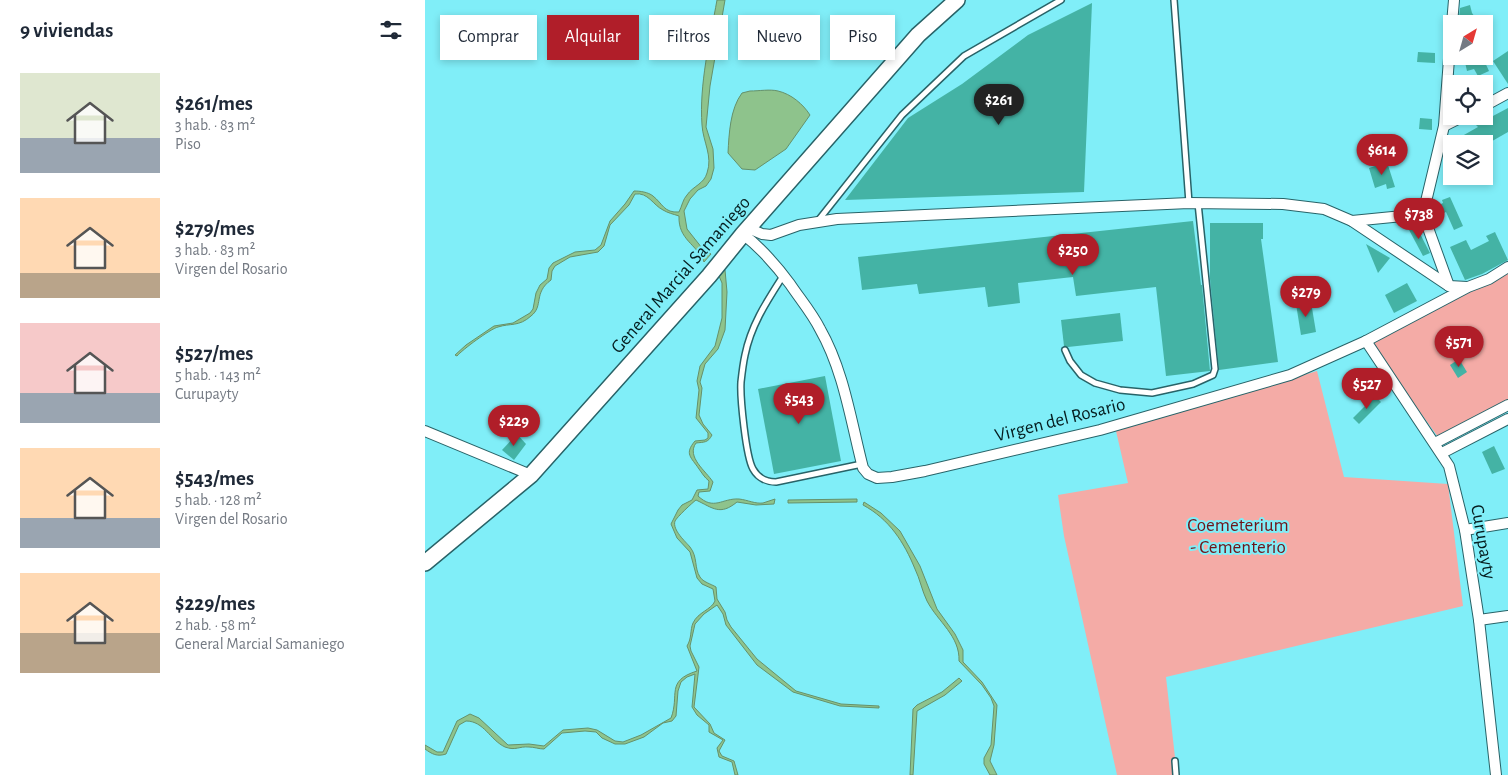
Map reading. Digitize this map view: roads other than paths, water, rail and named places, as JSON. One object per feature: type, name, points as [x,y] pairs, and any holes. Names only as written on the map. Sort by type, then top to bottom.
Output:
[{"type":"main road","name":"General Marcial Samaniego","points":[[425,564],[531,475],[709,276],[745,231],[918,34],[957,0]]},
{"type":"street","points":[[1453,15],[1454,0]]},
{"type":"street","points":[[1449,65],[1444,126],[1423,214],[1449,286]]},
{"type":"street","points":[[1493,101],[1508,93]]},
{"type":"street","points":[[745,231],[771,235],[799,226],[837,218],[1194,203],[1283,204],[1324,209],[1353,221],[1449,286],[1468,287]]},
{"type":"street","points":[[1353,221],[1423,214]]},
{"type":"street","points":[[745,231],[783,275],[821,329],[833,356],[843,388],[862,464]]},
{"type":"street","name":"Virgen del Rosario","points":[[862,464],[865,472],[872,476],[892,477],[1100,430],[1290,375],[1366,341],[1508,267]]},
{"type":"street","name":"Curupayty","points":[[1366,341],[1449,466],[1465,530],[1479,620],[1496,775]]},
{"type":"street","points":[[1435,443],[1508,406]]},
{"type":"street","points":[[1442,453],[1508,419]]},
{"type":"street","points":[[425,431],[531,475]]},
{"type":"street","points":[[1465,530],[1508,523]]},
{"type":"street","points":[[1479,620],[1508,616]]},
{"type":"lane","points":[[817,222],[902,115],[964,56],[1061,0]]},
{"type":"lane","points":[[1065,350],[1069,361],[1081,375],[1095,383],[1120,390],[1152,393],[1193,384],[1213,375],[1215,369],[1194,203],[1174,0]]},
{"type":"lane","points":[[783,275],[754,324],[745,354],[741,383],[748,456],[753,470],[768,482],[775,482],[862,464]]},
{"type":"lane","points":[[1175,761],[1176,775]]},
{"type":"park label","name":"Coemeterium - Cementerio","points":[[1238,536]]}]
